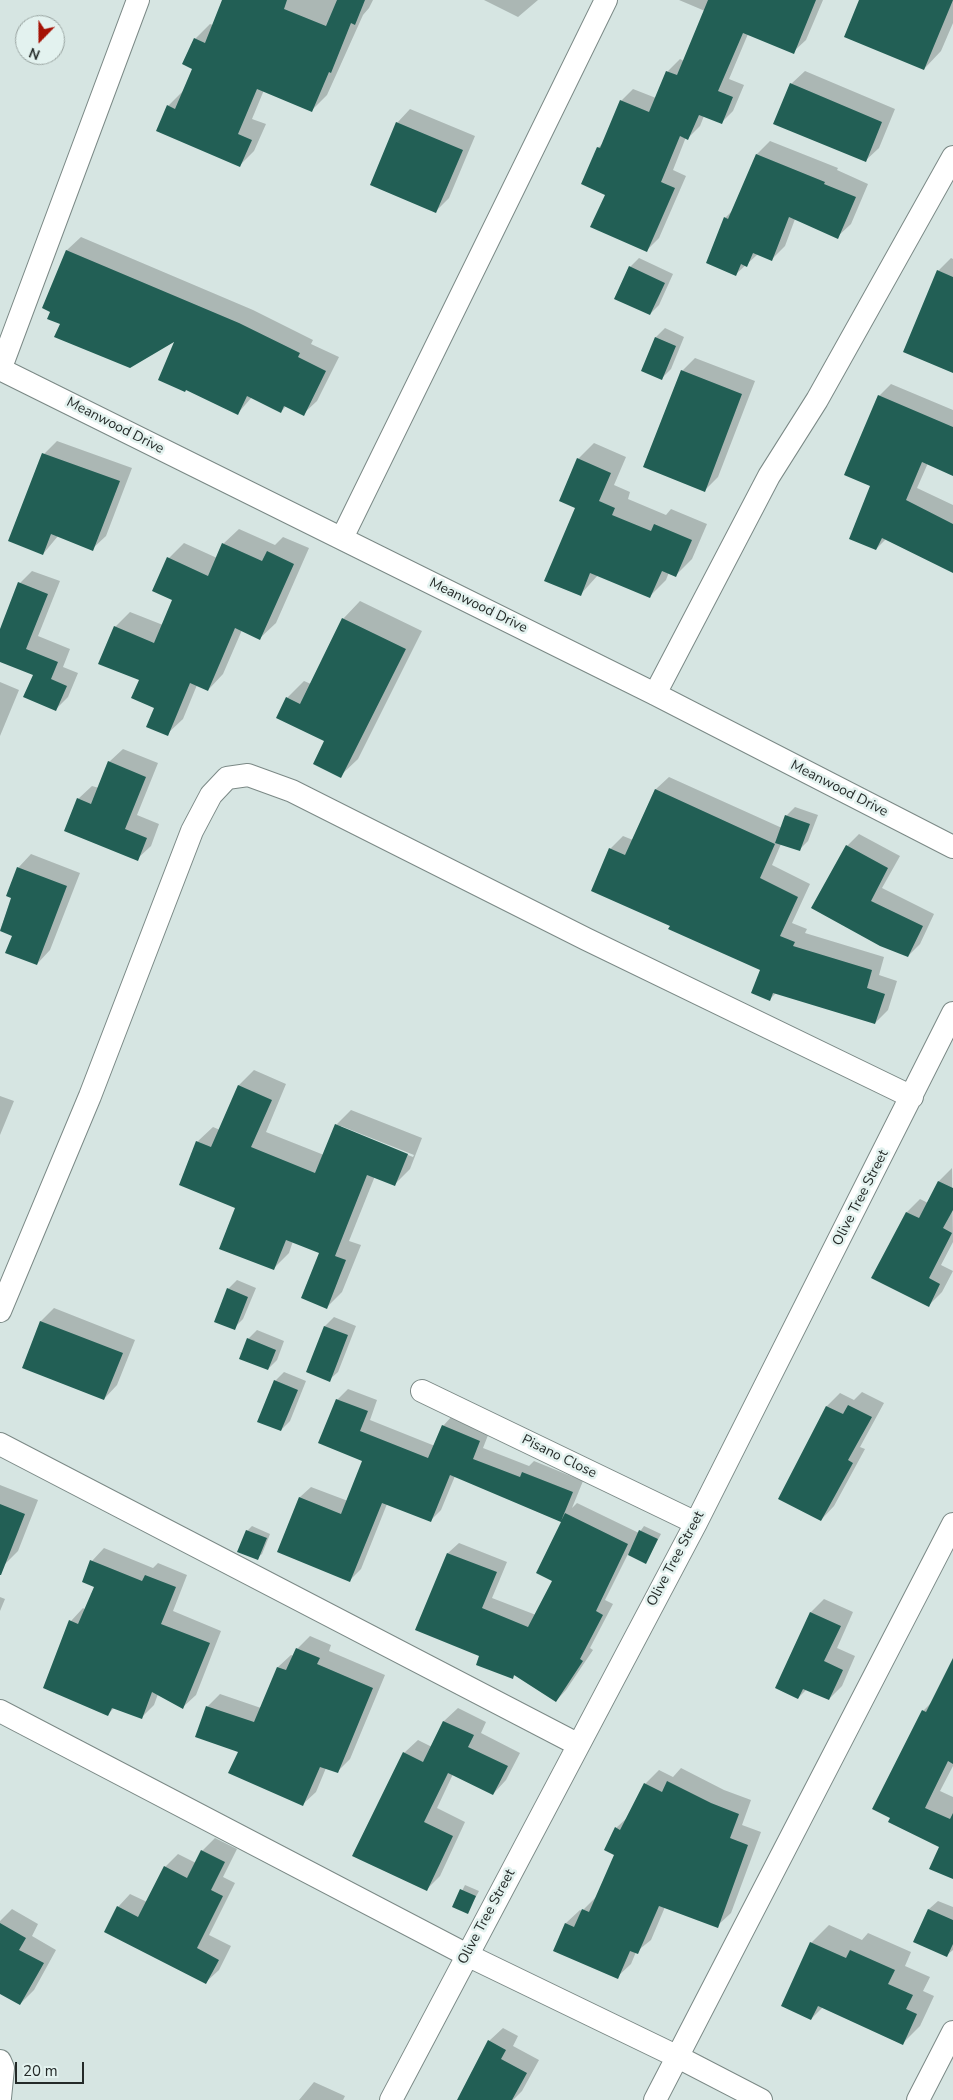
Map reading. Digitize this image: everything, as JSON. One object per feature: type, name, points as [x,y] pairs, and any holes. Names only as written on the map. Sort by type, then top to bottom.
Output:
[{"type":"street","points":[[0,370],[138,0]]},
{"type":"street","points":[[342,538],[606,0]]},
{"type":"street","points":[[655,694],[769,476],[817,400],[953,157]]},
{"type":"street","name":"Meanwood Drive","points":[[0,370],[655,694],[953,847]]},
{"type":"street","points":[[0,1311],[90,1096],[192,831],[211,795],[227,778],[248,775],[292,791],[586,939],[912,1097]]},
{"type":"street","name":"Olive Tree Street","points":[[391,2100],[577,1744],[696,1523],[953,1013]]},
{"type":"street","name":"Pisano Close","points":[[422,1391],[696,1523]]},
{"type":"street","points":[[0,1444],[577,1744]]},
{"type":"street","points":[[655,2100],[953,1524]]},
{"type":"street","points":[[0,1711],[467,1954],[678,2057],[761,2100]]},
{"type":"street","points":[[918,2100],[953,2032]]},
{"type":"street","points":[[0,2061],[4,2068],[0,2098]]},
{"type":"building","points":[[222,0],[287,0],[284,9],[326,26],[337,0],[365,0],[355,25],[351,23],[331,73],[329,72],[312,112],[257,89],[238,134],[252,140],[240,167],[156,131],[167,105],[175,109],[192,69],[182,64],[194,38],[205,43]]},
{"type":"building","points":[[708,0],[816,0],[794,54],[743,33],[718,91],[733,97],[722,124],[699,115],[688,140],[680,136],[661,182],[675,188],[647,252],[590,227],[605,195],[581,184],[597,147],[600,148],[620,100],[649,112],[666,71],[677,75]]},
{"type":"building","points":[[859,0],[953,0],[924,70],[844,37]]},
{"type":"building","points":[[790,83],[882,122],[866,162],[773,124]]},
{"type":"building","points":[[396,122],[463,150],[436,213],[370,185]]},
{"type":"building","points":[[756,154],[825,182],[824,184],[856,197],[838,239],[789,217],[772,261],[753,253],[747,267],[741,264],[736,276],[706,263],[724,217],[728,219]]},
{"type":"building","points":[[66,250],[239,323],[300,353],[298,357],[326,371],[304,416],[284,406],[281,413],[247,396],[238,415],[186,390],[185,392],[158,380],[174,342],[130,368],[54,337],[60,324],[47,319],[50,312],[42,308]]},
{"type":"building","points":[[629,266],[665,283],[650,315],[614,299]]},
{"type":"building","points":[[937,270],[953,277],[953,373],[903,352]]},
{"type":"building","points":[[655,337],[676,346],[662,380],[641,371]]},
{"type":"building","points":[[681,370],[742,394],[705,492],[643,467]]},
{"type":"building","points":[[878,395],[953,427],[953,476],[922,462],[906,500],[953,524],[953,573],[882,538],[876,550],[849,539],[870,486],[844,475]]},
{"type":"building","points":[[42,453],[120,481],[93,551],[51,534],[43,555],[8,541]]},
{"type":"building","points":[[577,458],[611,473],[599,501],[615,508],[612,515],[651,531],[654,524],[692,540],[676,577],[662,571],[650,598],[590,573],[581,596],[544,581],[575,508],[559,501]]},
{"type":"building","points":[[222,543],[262,561],[267,551],[294,564],[260,640],[235,628],[208,691],[190,683],[168,736],[146,727],[154,708],[131,698],[139,680],[98,664],[114,626],[154,643],[172,600],[152,591],[167,557],[208,576]]},
{"type":"building","points":[[18,582],[48,594],[26,649],[58,662],[51,679],[67,686],[56,711],[23,697],[33,675],[0,662],[0,629]]},
{"type":"building","points":[[342,618],[406,649],[341,778],[313,764],[324,741],[276,718],[286,697],[300,704]]},
{"type":"building","points":[[108,761],[146,777],[125,829],[147,838],[138,861],[64,831],[77,798],[91,804]]},
{"type":"building","points":[[655,789],[775,844],[760,878],[798,897],[780,936],[795,942],[793,946],[872,970],[867,988],[885,994],[875,1024],[773,993],[770,1001],[751,993],[760,970],[668,929],[670,926],[591,891],[609,848],[625,855]]},
{"type":"building","points":[[785,815],[810,824],[800,851],[775,843]]},
{"type":"building","points":[[846,845],[888,868],[871,901],[923,926],[908,957],[880,946],[811,908]]},
{"type":"building","points":[[17,867],[67,886],[37,965],[5,953],[12,936],[0,931],[11,898],[6,896]]},
{"type":"building","points":[[238,1085],[272,1100],[251,1147],[315,1173],[335,1124],[408,1154],[395,1186],[367,1175],[335,1256],[346,1260],[327,1309],[301,1298],[319,1253],[286,1240],[274,1270],[219,1249],[235,1208],[179,1185],[196,1141],[211,1147]]},
{"type":"building","points":[[938,1181],[953,1188],[953,1210],[943,1228],[952,1233],[929,1278],[940,1284],[929,1307],[871,1278],[906,1212],[919,1218]]},
{"type":"building","points":[[227,1288],[248,1297],[235,1330],[214,1322]]},
{"type":"building","points":[[40,1321],[123,1353],[104,1400],[22,1368]]},
{"type":"building","points":[[324,1326],[348,1335],[330,1382],[306,1372]]},
{"type":"building","points":[[247,1338],[276,1350],[268,1370],[239,1359]]},
{"type":"building","points":[[274,1380],[298,1390],[281,1431],[257,1422]]},
{"type":"building","points":[[336,1399],[368,1411],[360,1431],[428,1458],[442,1425],[480,1441],[473,1459],[520,1477],[522,1472],[573,1492],[561,1521],[565,1513],[628,1544],[596,1611],[603,1615],[580,1659],[583,1661],[556,1702],[514,1675],[513,1679],[476,1665],[479,1656],[415,1630],[447,1553],[497,1572],[482,1608],[528,1627],[552,1581],[536,1573],[561,1522],[450,1475],[431,1522],[382,1503],[350,1582],[277,1552],[299,1497],[341,1514],[362,1461],[318,1443]]},
{"type":"building","points":[[848,1405],[872,1417],[848,1460],[853,1463],[821,1521],[778,1499],[826,1406],[843,1414]]},
{"type":"building","points":[[0,1504],[25,1514],[1,1575],[0,1575]]},
{"type":"building","points":[[246,1530],[267,1538],[258,1560],[237,1552]]},
{"type":"building","points":[[639,1530],[658,1539],[646,1564],[628,1555]]},
{"type":"building","points":[[90,1560],[142,1581],[145,1575],[176,1587],[161,1624],[210,1643],[183,1709],[152,1692],[142,1719],[112,1708],[108,1716],[43,1688],[69,1620],[78,1624],[94,1587],[82,1582]]},
{"type":"building","points":[[810,1612],[841,1626],[824,1661],[843,1670],[829,1700],[803,1689],[798,1699],[775,1688]]},
{"type":"building","points":[[296,1648],[320,1658],[317,1664],[373,1688],[338,1773],[320,1767],[303,1806],[228,1773],[238,1752],[195,1737],[206,1706],[254,1722],[277,1667],[286,1670]]},
{"type":"building","points":[[953,1658],[953,1764],[948,1761],[925,1808],[950,1819],[953,1813],[953,1879],[929,1869],[939,1847],[888,1822],[890,1818],[872,1809],[922,1710],[926,1712]]},
{"type":"building","points":[[443,1721],[474,1735],[468,1747],[508,1766],[493,1795],[448,1773],[424,1822],[453,1836],[427,1891],[352,1856],[403,1752],[423,1762]]},
{"type":"building","points":[[667,1781],[711,1803],[739,1814],[730,1838],[748,1845],[718,1928],[659,1906],[638,1954],[630,1951],[618,1979],[553,1951],[565,1923],[574,1927],[582,1909],[589,1912],[614,1855],[604,1850],[615,1827],[620,1830],[644,1783],[662,1792]]},
{"type":"building","points":[[201,1850],[225,1862],[211,1890],[223,1896],[197,1948],[219,1960],[206,1984],[104,1932],[117,1906],[138,1917],[164,1866],[187,1878]]},
{"type":"building","points":[[460,1889],[476,1896],[468,1914],[452,1907]]},
{"type":"building","points":[[928,1909],[953,1920],[953,1944],[947,1957],[913,1942]]},
{"type":"building","points":[[0,1923],[26,1938],[19,1950],[44,1963],[20,2005],[0,1994]]},
{"type":"building","points":[[810,1942],[846,1958],[850,1950],[895,1970],[888,1984],[913,1995],[906,2009],[917,2014],[903,2045],[818,2006],[811,2020],[781,2006]]},
{"type":"building","points":[[488,2040],[506,2050],[501,2059],[527,2073],[512,2100],[457,2100]]}]
